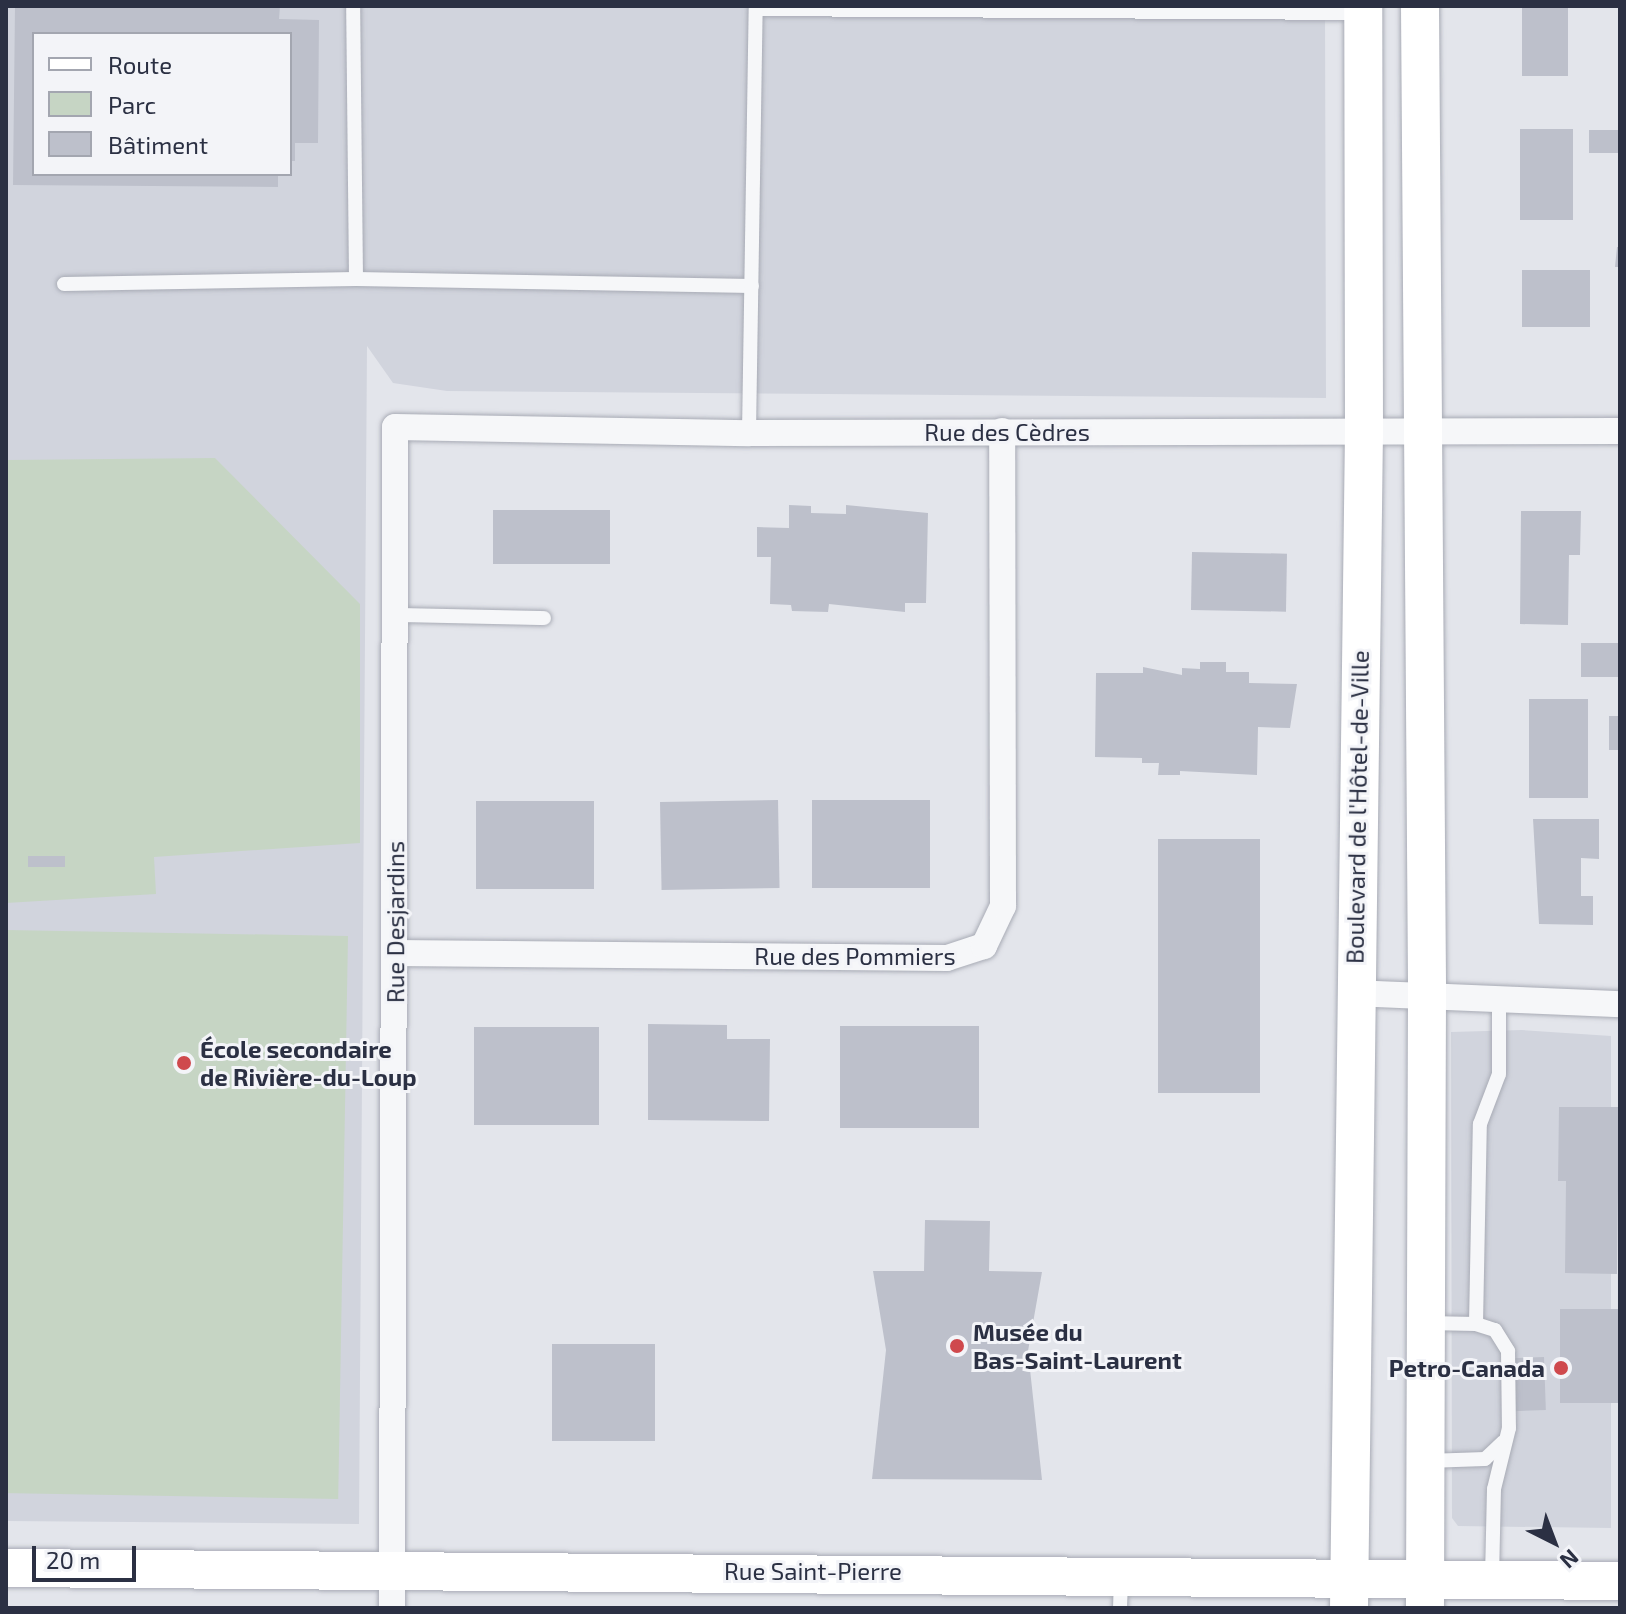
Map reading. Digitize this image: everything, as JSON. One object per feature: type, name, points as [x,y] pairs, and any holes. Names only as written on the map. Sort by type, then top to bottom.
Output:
[{"type":"main road","points":[[1420,6],[1419,430],[1427,996],[1426,1594]]},
{"type":"main road","name":"Boulevard de l'Hôtel-de-Ville","points":[[1349,1593],[1353,993],[1364,429],[1363,10]]},
{"type":"main road","name":"Rue Saint-Pierre","points":[[6,1568],[393,1571],[1120,1591],[1426,1594],[1492,1582],[1620,1581]]},
{"type":"street","name":"Rue des Cèdres","points":[[395,427],[749,433],[1364,429],[1620,431]]},
{"type":"street","name":"Rue Desjardins","points":[[392,1608],[395,427]]},
{"type":"street","name":"Rue des Pommiers","points":[[395,953],[947,958],[984,946],[1003,906],[1002,431]]},
{"type":"street","points":[[1353,993],[1620,1004]]},
{"type":"lane","points":[[353,6],[356,279]]},
{"type":"lane","points":[[749,433],[756,8],[1363,10]]},
{"type":"lane","points":[[64,284],[356,279],[752,286]]},
{"type":"lane","points":[[396,615],[544,618]]},
{"type":"lane","points":[[1476,1324],[1480,1124],[1501,1064],[1499,999]]},
{"type":"lane","points":[[1427,1323],[1476,1324],[1495,1330],[1508,1351],[1509,1428],[1494,1489],[1492,1582]]},
{"type":"lane","points":[[1427,1461],[1485,1459],[1502,1444],[1509,1428]]},
{"type":"shaded area","points":[[6,6],[1325,6],[1326,398],[447,391],[393,383],[367,346],[359,1524],[6,1521]]},
{"type":"shaded area","points":[[1522,1030],[1611,1036],[1611,1528],[1458,1526],[1452,1518],[1451,1032]]},
{"type":"green space","points":[[215,458],[360,604],[360,843],[154,857],[156,894],[6,903],[6,460]]},
{"type":"green space","points":[[6,930],[348,936],[338,1499],[6,1493]]},
{"type":"building","points":[[15,6],[280,6],[279,19],[319,20],[318,143],[295,143],[295,161],[292,161],[292,32],[32,32],[32,176],[278,176],[278,187],[13,185]]},
{"type":"building","points":[[1522,6],[1568,6],[1568,76],[1522,76]]},
{"type":"building","points":[[1520,129],[1573,129],[1573,220],[1520,220]]},
{"type":"building","points":[[1589,130],[1620,130],[1620,153],[1589,153]]},
{"type":"building","points":[[1617,247],[1620,247],[1620,267],[1615,267]]},
{"type":"building","points":[[1522,270],[1590,270],[1590,327],[1522,327]]},
{"type":"building","points":[[789,505],[811,506],[811,513],[846,514],[846,505],[928,513],[926,603],[905,603],[905,612],[829,604],[828,612],[792,611],[791,605],[770,604],[771,557],[757,557],[757,527],[789,528]]},
{"type":"building","points":[[493,510],[610,510],[610,564],[493,564]]},
{"type":"building","points":[[1521,511],[1581,511],[1580,555],[1569,555],[1568,625],[1520,624]]},
{"type":"building","points":[[1192,552],[1287,554],[1286,612],[1191,610]]},
{"type":"building","points":[[1581,643],[1620,643],[1620,677],[1581,677]]},
{"type":"building","points":[[1200,662],[1226,662],[1226,672],[1249,672],[1249,683],[1297,684],[1290,728],[1258,727],[1257,775],[1180,771],[1180,775],[1158,775],[1159,763],[1142,763],[1142,758],[1095,757],[1096,673],[1143,673],[1143,667],[1182,675],[1182,668],[1200,669]]},
{"type":"building","points":[[1529,699],[1588,699],[1588,798],[1529,798]]},
{"type":"building","points":[[1609,716],[1620,716],[1620,750],[1609,750]]},
{"type":"building","points":[[778,800],[780,888],[662,890],[660,802]]},
{"type":"building","points":[[812,800],[930,800],[930,888],[812,888]]},
{"type":"building","points":[[476,801],[594,801],[594,889],[476,889]]},
{"type":"building","points":[[1533,819],[1599,819],[1599,859],[1581,858],[1581,896],[1593,896],[1593,925],[1539,924]]},
{"type":"building","points":[[1158,839],[1260,839],[1260,1093],[1158,1093]]},
{"type":"building","points":[[28,856],[65,856],[65,867],[28,867]]},
{"type":"building","points":[[648,1024],[727,1025],[727,1039],[770,1039],[769,1121],[648,1120]]},
{"type":"building","points":[[840,1026],[979,1026],[979,1128],[840,1128]]},
{"type":"building","points":[[474,1027],[599,1027],[599,1125],[474,1125]]},
{"type":"building","points":[[1559,1107],[1619,1107],[1617,1274],[1565,1273],[1566,1181],[1558,1181]]},
{"type":"building","name":"Musée du Bas-Saint-Laurent","points":[[925,1220],[990,1221],[989,1271],[1042,1272],[1028,1351],[1042,1480],[872,1479],[886,1350],[873,1271],[924,1271]]},
{"type":"building","points":[[1560,1309],[1620,1309],[1620,1403],[1560,1403]]},
{"type":"building","points":[[552,1344],[655,1344],[655,1441],[552,1441]]},
{"type":"building","points":[[1544,1357],[1546,1410],[1505,1411],[1503,1358]]},
{"type":"place","name":"École secondaire de Rivière-du-Loup","points":[[184,1063]]},
{"type":"place","name":"Musée du Bas-Saint-Laurent","points":[[957,1346]]},
{"type":"place","name":"Petro-Canada","points":[[1561,1368]]}]
